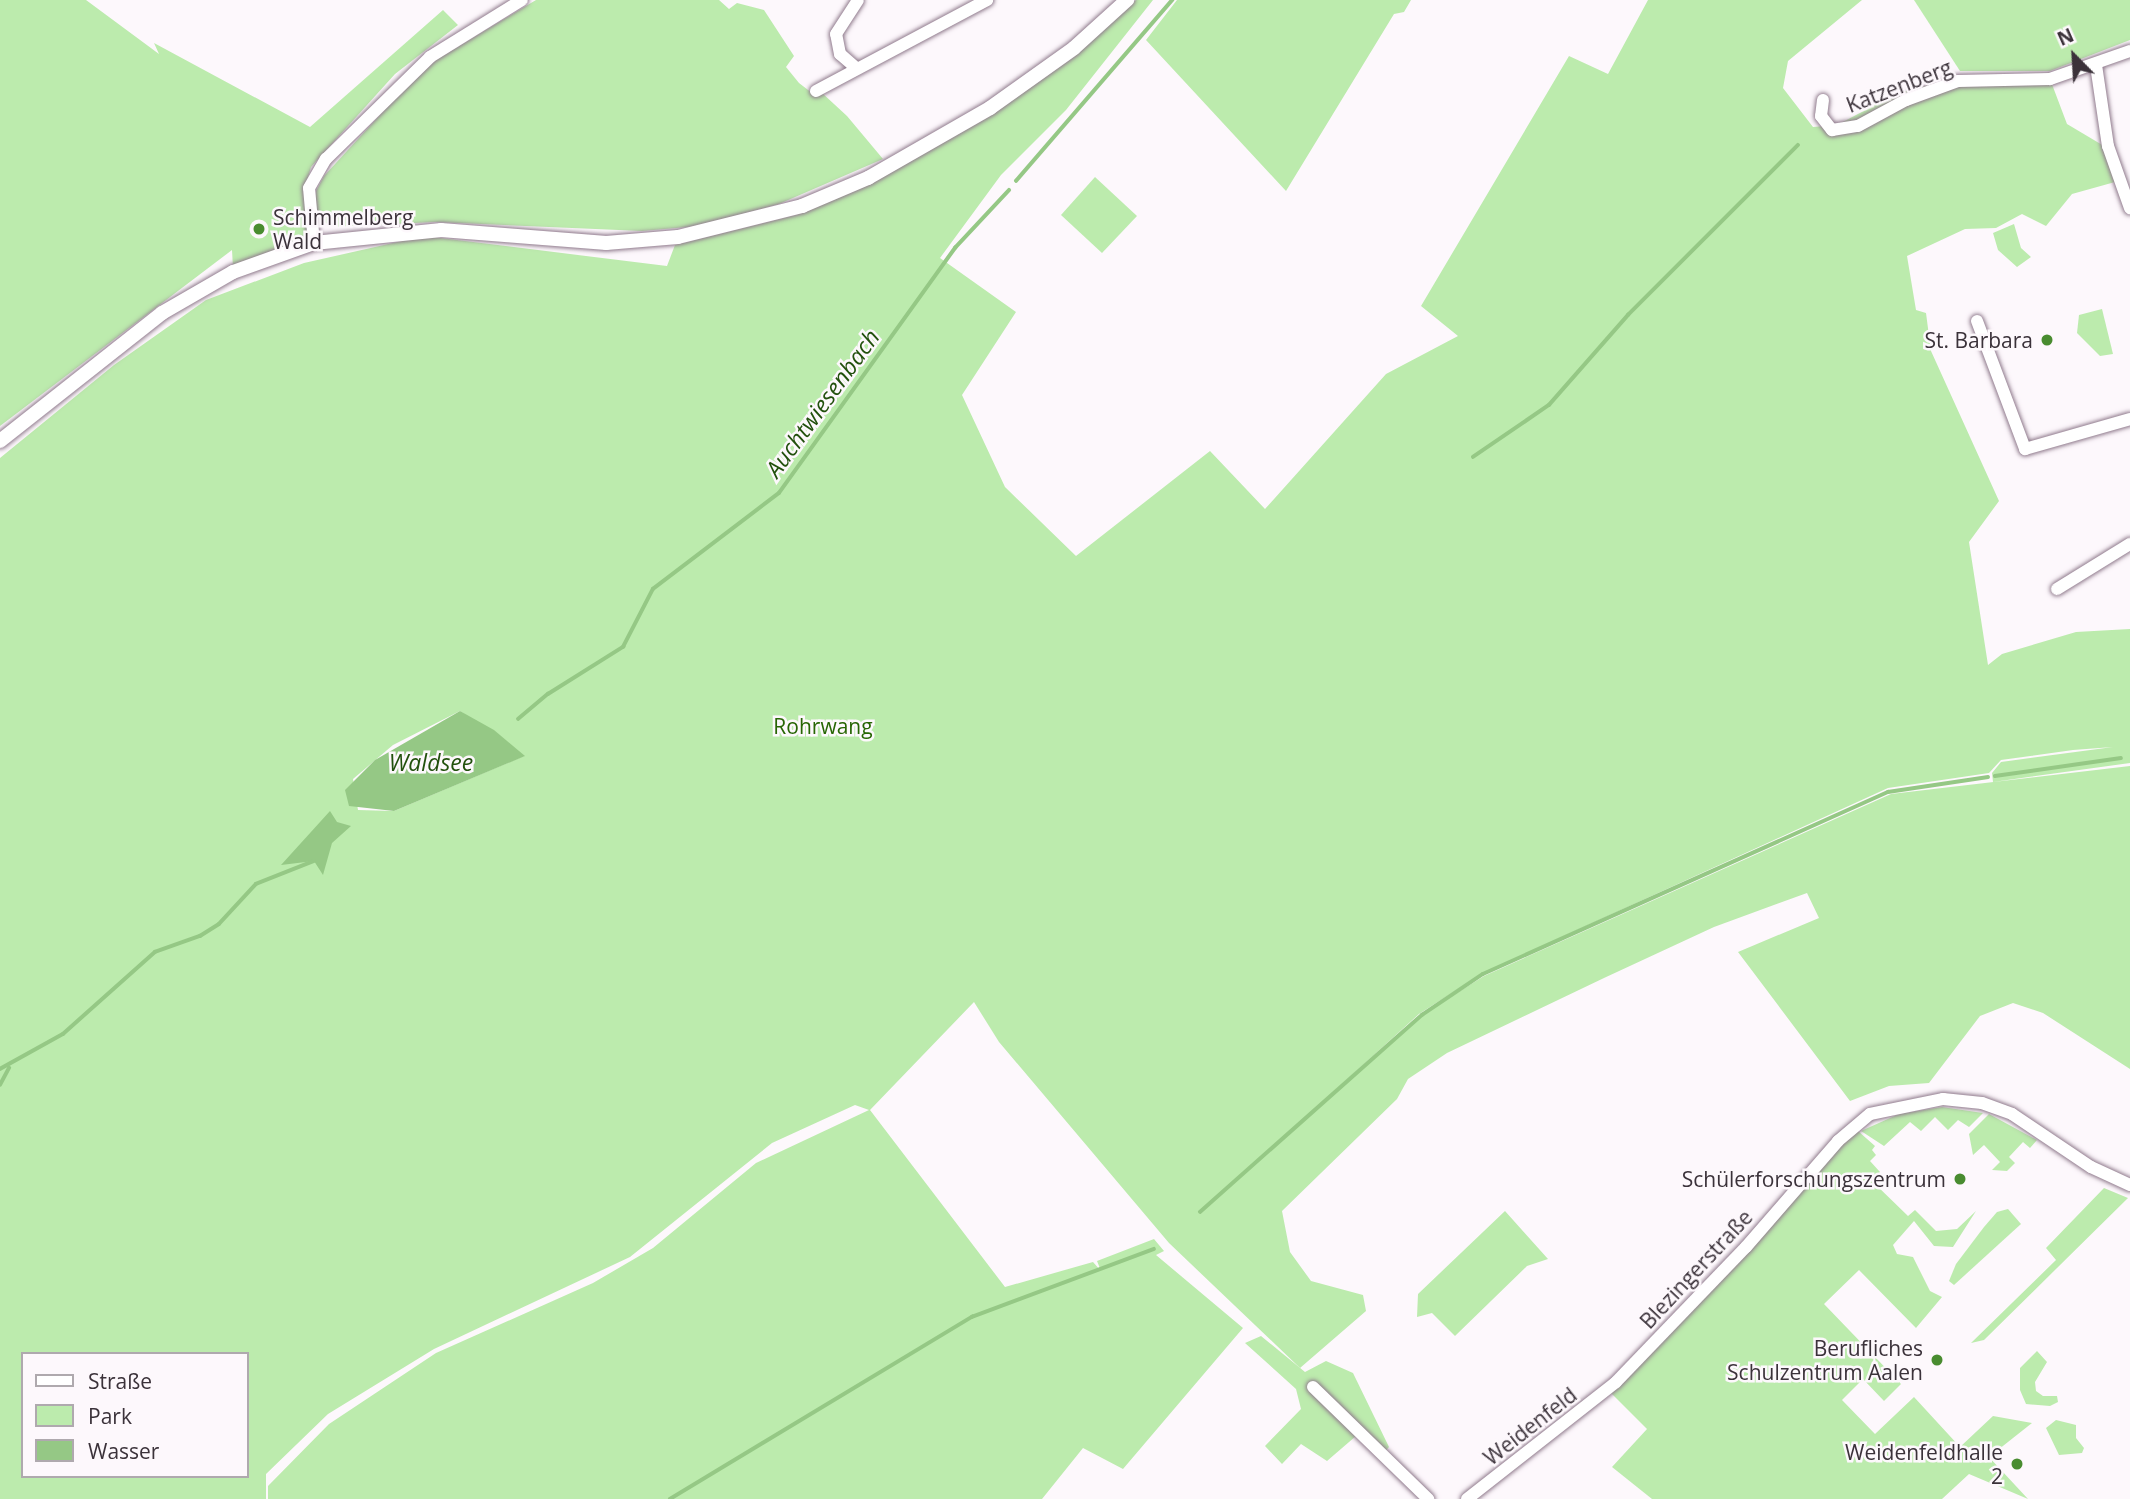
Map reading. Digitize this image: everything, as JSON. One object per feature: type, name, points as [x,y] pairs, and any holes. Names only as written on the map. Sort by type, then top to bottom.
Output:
[{"type":"street","points":[[314,243],[309,188],[326,159],[430,57],[522,0]]},
{"type":"street","points":[[855,67],[840,54],[836,34],[858,0]]},
{"type":"street","points":[[816,91],[855,67],[904,46],[987,0]]},
{"type":"street","points":[[0,441],[162,313],[233,272],[314,243],[441,230],[618,242],[678,237],[802,206],[902,161],[990,108],[1074,48],[1127,0]]},
{"type":"street","points":[[2128,200],[2108,146],[2096,65],[2130,51]]},
{"type":"street","name":"Katzenberg","points":[[1823,100],[1821,116],[1832,130],[1858,126],[1906,100],[1958,81],[2050,79],[2096,65]]},
{"type":"street","points":[[1977,321],[2025,449],[2130,419]]},
{"type":"street","points":[[2057,589],[2130,544]]},
{"type":"street","name":"Blezingerstraße","points":[[1616,1382],[1746,1247],[1838,1141],[1870,1114],[1943,1099],[1982,1103],[2012,1114],[2100,1172],[2130,1185]]},
{"type":"street","name":"Weidenfeld","points":[[1467,1499],[1616,1382]]},
{"type":"street","points":[[1313,1387],[1428,1499]]},
{"type":"green space","points":[[0,0],[86,0],[159,54],[154,43],[310,127],[443,10],[458,25],[395,74],[311,167],[305,188],[309,241],[233,268],[232,250],[0,426]]},
{"type":"green space","points":[[536,0],[719,0],[729,9],[737,3],[764,10],[794,56],[786,67],[799,83],[812,93],[821,92],[847,116],[883,159],[779,204],[699,226],[642,231],[435,222],[332,227],[323,221],[315,208],[316,191],[324,176],[391,103],[436,60]]},
{"type":"green space","name":"Rohrwang","points":[[1136,0],[1153,0],[1066,110],[1001,175],[940,258],[1016,312],[962,395],[1005,487],[1076,556],[1210,451],[1265,509],[1386,374],[1458,336],[1421,306],[1569,56],[1608,74],[1648,0],[1862,0],[1788,61],[1783,88],[1813,127],[1837,125],[1898,93],[1955,78],[2050,79],[2067,124],[2104,146],[2115,182],[2072,194],[2046,226],[2022,214],[1996,228],[1965,229],[1907,256],[1916,310],[1926,313],[1931,351],[1999,501],[1969,542],[1988,665],[2002,654],[2076,632],[2130,629],[2130,763],[1993,782],[1992,773],[2001,762],[2113,747],[2073,750],[2001,760],[1989,773],[1888,788],[1481,974],[1419,1014],[1289,1132],[1422,1015],[1484,976],[1891,794],[2130,766],[2130,1069],[2043,1013],[2013,1003],[1980,1016],[1929,1083],[1889,1086],[1850,1101],[1738,952],[1819,918],[1807,893],[1714,927],[1604,978],[1447,1053],[1408,1079],[1397,1099],[1282,1211],[1290,1252],[1311,1281],[1363,1295],[1366,1311],[1300,1368],[1169,1243],[999,1042],[974,1002],[870,1110],[1005,1287],[1093,1262],[1101,1271],[1097,1261],[1154,1239],[1164,1251],[1156,1255],[1243,1328],[1123,1469],[1083,1448],[1042,1499],[268,1499],[268,1486],[329,1424],[436,1353],[593,1283],[653,1248],[756,1163],[869,1110],[855,1105],[772,1143],[630,1257],[434,1349],[328,1414],[266,1474],[266,1499],[0,1499],[0,458],[114,365],[206,300],[304,263],[424,236],[667,266],[675,245],[796,215],[875,181],[985,119],[1074,57]],"holes":[[[460,711],[524,756],[394,811],[358,810],[353,779],[393,745]]]},
{"type":"green space","points":[[1177,0],[1411,0],[1404,12],[1394,14],[1286,191],[1146,40]]},
{"type":"green space","points":[[1914,0],[2130,0],[2130,40],[2050,71],[1960,71]]},
{"type":"green space","points":[[1095,177],[1137,216],[1102,253],[1061,215]]},
{"type":"green space","points":[[2014,224],[2021,248],[2031,257],[2017,267],[1998,250],[1993,233]]},
{"type":"green space","points":[[2102,309],[2113,354],[2100,356],[2077,333],[2079,315]]},
{"type":"green space","points":[[1942,1107],[1983,1113],[1969,1127],[1958,1120],[1948,1130],[1935,1117],[1921,1131],[1910,1122],[1884,1146],[1861,1131],[1899,1114]]},
{"type":"green space","points":[[1989,1114],[2037,1140],[2030,1148],[2023,1142],[2009,1157],[2015,1163],[2007,1171],[1992,1170],[2000,1162],[1984,1145],[1973,1155],[1969,1134]]},
{"type":"green space","points":[[1858,1131],[1875,1146],[1872,1150],[1876,1155],[1870,1161],[1880,1172],[1872,1181],[1908,1216],[1915,1210],[1936,1231],[1957,1229],[1976,1211],[1953,1247],[1934,1246],[1914,1221],[1893,1245],[1897,1254],[1913,1257],[1930,1291],[1942,1297],[1916,1328],[1859,1270],[1824,1304],[1901,1384],[1884,1401],[1863,1379],[1842,1400],[1875,1434],[1914,1397],[1960,1447],[1993,1416],[2032,1423],[1989,1457],[2028,1499],[1969,1474],[1942,1499],[1652,1499],[1612,1467],[1647,1429],[1611,1393],[1745,1256],[1822,1163]]},
{"type":"green space","points":[[2104,1188],[2128,1198],[1984,1340],[1971,1343],[2056,1260],[2046,1248]]},
{"type":"green space","points":[[2008,1209],[2021,1224],[1954,1285],[1949,1281],[1956,1264],[1997,1212]]},
{"type":"green space","points":[[1505,1211],[1548,1259],[1527,1266],[1455,1336],[1432,1313],[1417,1317],[1418,1294]]},
{"type":"green space","points":[[1261,1336],[1305,1372],[1326,1361],[1353,1373],[1389,1447],[1382,1455],[1356,1436],[1327,1461],[1301,1444],[1282,1464],[1265,1446],[1301,1409],[1296,1389],[1245,1343]]},
{"type":"green space","points":[[2037,1351],[2047,1362],[2035,1382],[2036,1391],[2043,1396],[2057,1396],[2058,1402],[2050,1406],[2026,1404],[2020,1390],[2020,1368]]},
{"type":"green space","points":[[2056,1420],[2076,1425],[2076,1438],[2084,1448],[2082,1453],[2059,1455],[2046,1428]]},
{"type":"water","name":"Waldsee","points":[[460,711],[494,730],[525,756],[394,811],[349,806],[345,790],[375,760]]},
{"type":"water","points":[[330,811],[337,822],[351,826],[332,843],[323,875],[314,861],[281,865]]},
{"type":"waterway","name":"Auchtwiesenbach","points":[[1016,181],[1172,0]]},
{"type":"waterway","points":[[1473,457],[1549,405],[1628,315],[1798,145]]},
{"type":"waterway","name":"Auchtwiesenbach","points":[[518,719],[548,694],[623,647],[653,589],[779,493],[955,248],[1009,190]]},
{"type":"waterway","points":[[1995,776],[2121,758]]},
{"type":"waterway","points":[[1200,1212],[1422,1015],[1483,974],[1888,792],[1988,777]]},
{"type":"waterway","name":"Auchtwiesenbach","points":[[0,1069],[63,1034],[155,952],[200,936],[219,924],[256,884],[314,861]]},
{"type":"waterway","points":[[0,1085],[9,1068]]},
{"type":"waterway","points":[[670,1499],[972,1317],[1154,1249]]},
{"type":"place","name":"Schimmelberg Wald","points":[[259,229]]},
{"type":"place","name":"St. Barbara","points":[[2047,340]]},
{"type":"place","name":"Schülerforschungszentrum","points":[[1960,1179]]},
{"type":"place","name":"Berufliches Schulzentrum Aalen","points":[[1937,1360]]},
{"type":"place","name":"Weidenfeldhalle 2","points":[[2017,1464]]}]
